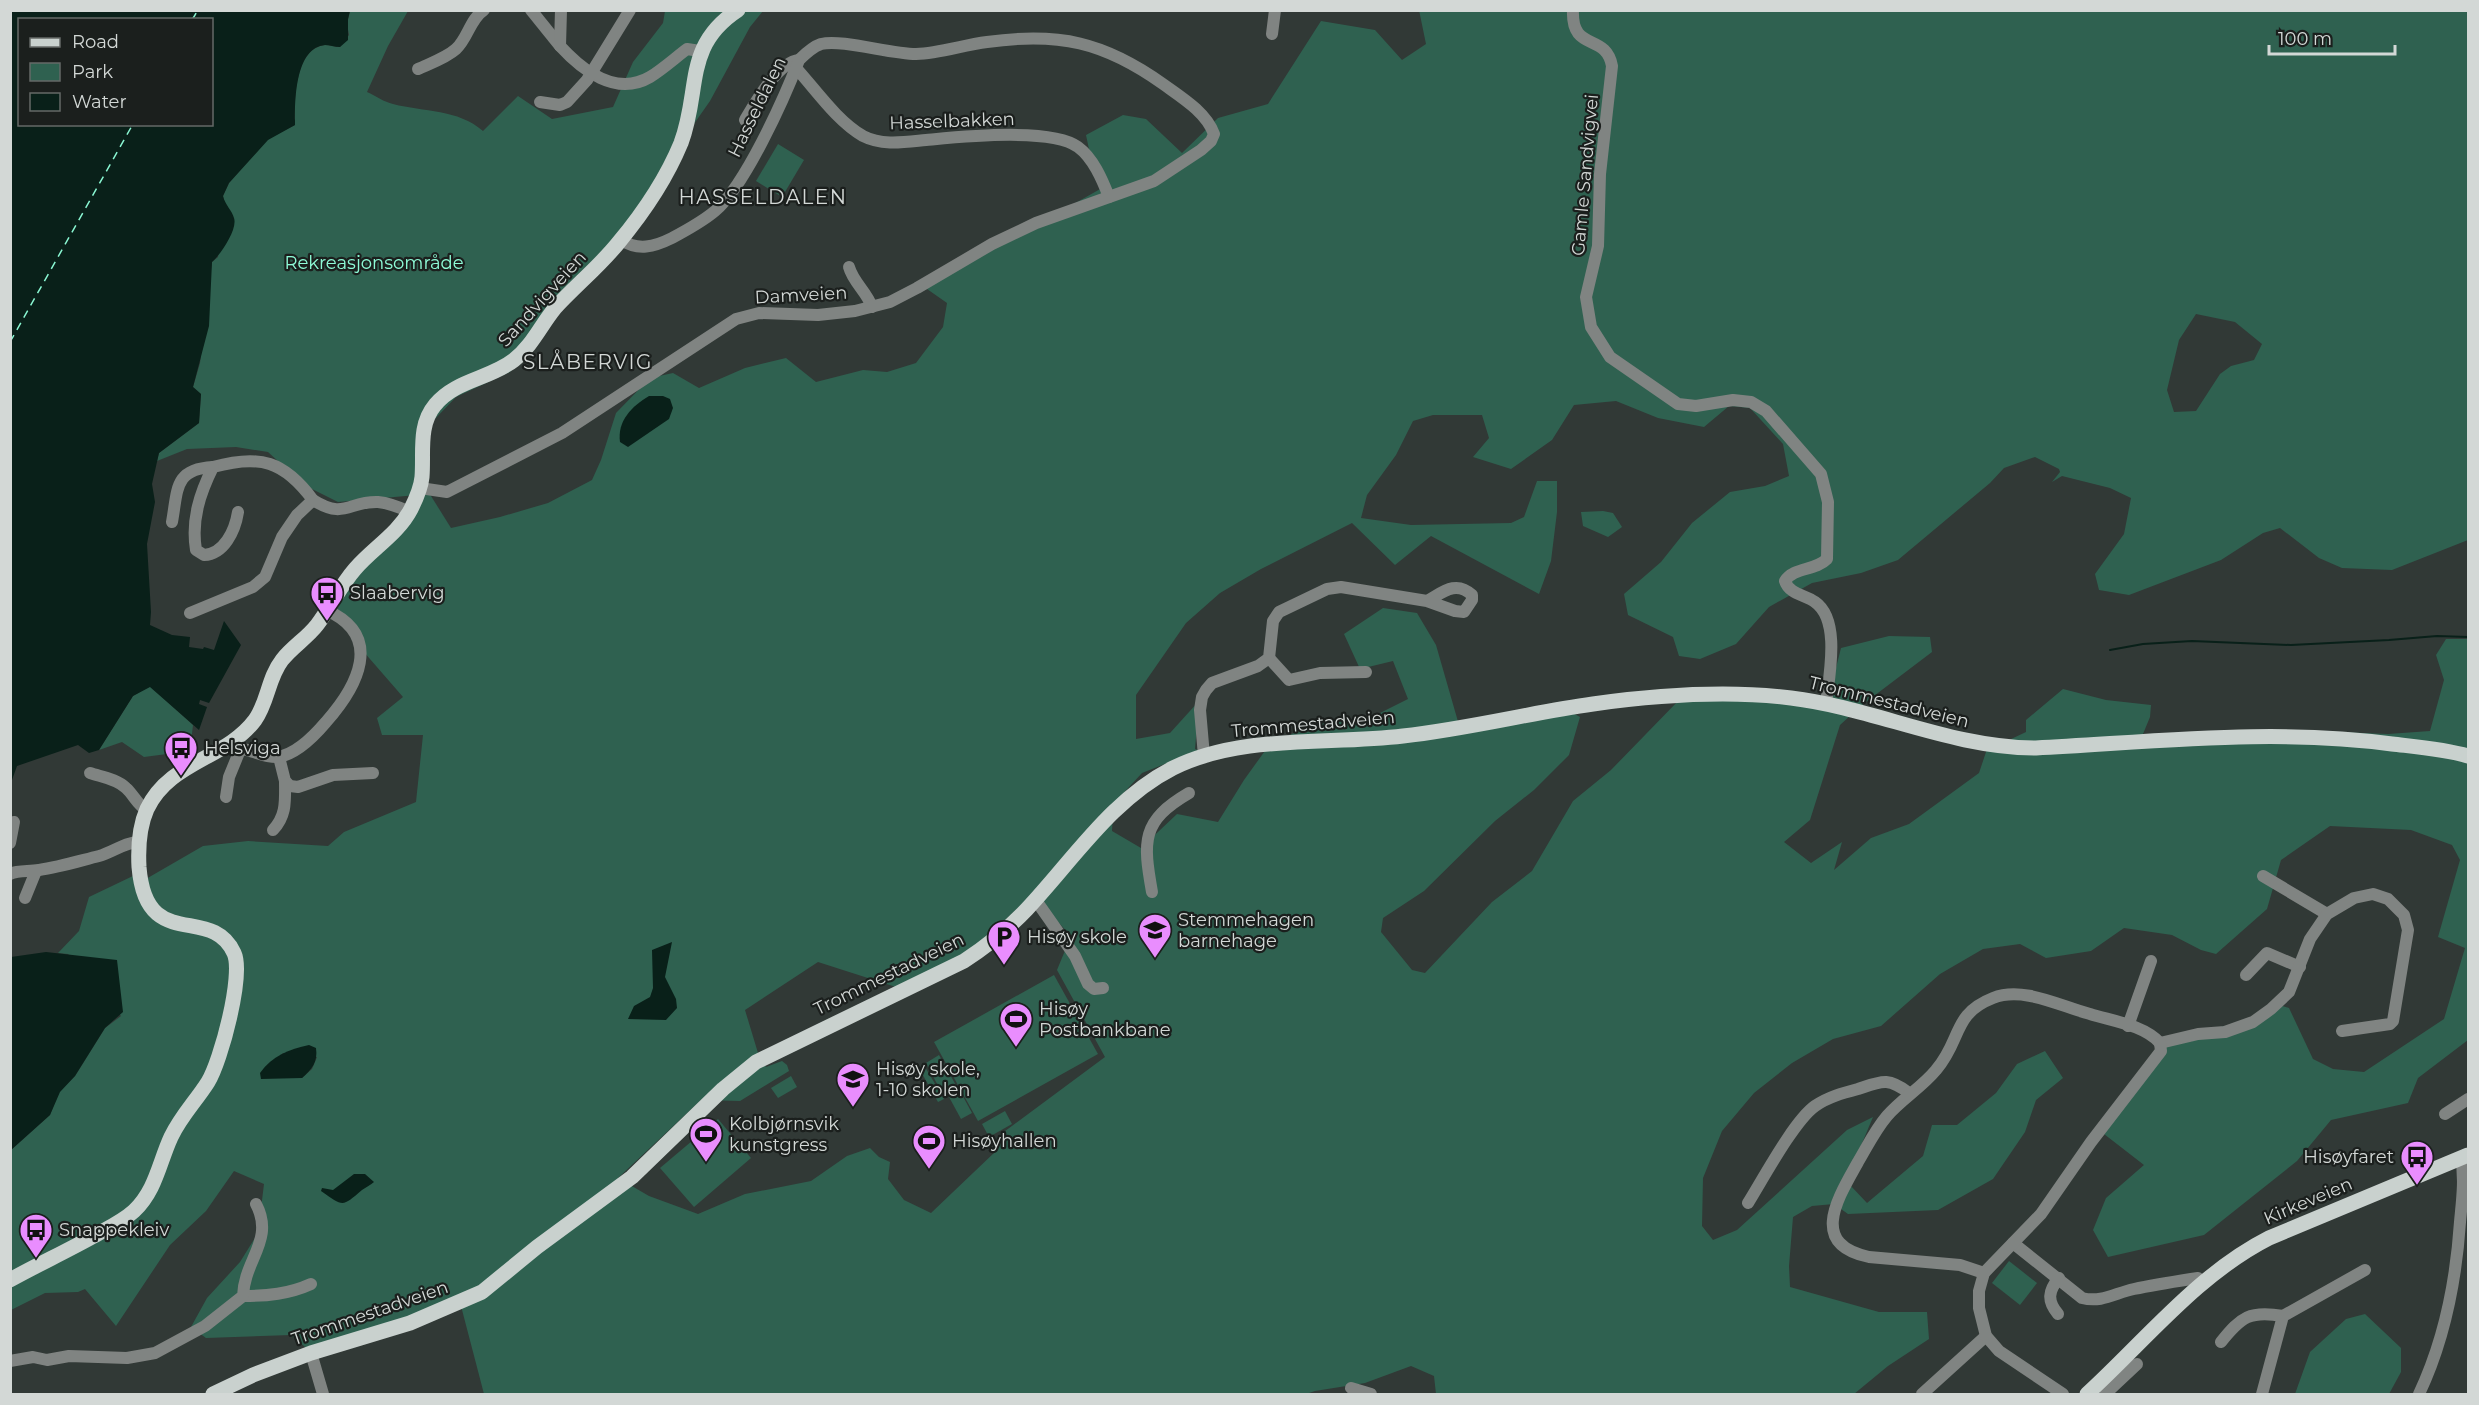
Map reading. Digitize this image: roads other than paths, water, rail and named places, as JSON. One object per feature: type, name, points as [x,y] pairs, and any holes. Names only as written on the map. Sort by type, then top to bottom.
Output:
[{"type":"main road","name":"Sandvigveien","points":[[10,1280],[116,1224],[137,1208],[152,1186],[176,1128],[208,1082],[221,1053],[237,977],[236,956],[223,939],[213,932],[171,922],[159,917],[153,911],[141,882],[139,842],[142,822],[153,799],[171,778],[185,767],[234,740],[250,726],[264,705],[278,665],[315,628],[355,569],[397,530],[410,512],[420,488],[424,428],[434,406],[451,390],[498,370],[518,357],[558,305],[621,240],[658,185],[682,139],[689,115],[700,51],[711,33],[738,10]]},
{"type":"main road","name":"Trommestadveien","points":[[213,1395],[253,1375],[311,1353],[410,1323],[482,1292],[537,1247],[632,1177],[723,1089],[756,1062],[964,961],[994,940],[1035,899],[1105,820],[1139,790],[1174,768],[1204,756],[1259,744],[1377,739],[1444,731],[1590,704],[1643,698],[1732,695],[1790,698],[1826,704],[1962,740],[1998,747],[2036,748],[2255,737],[2307,737],[2349,738],[2445,750],[2469,756]]},
{"type":"main road","name":"Kirkeveien","points":[[2087,1395],[2203,1283],[2242,1253],[2269,1238],[2465,1156]]},
{"type":"street","points":[[418,69],[439,60],[456,49],[476,17],[484,10]]},
{"type":"street","points":[[531,10],[572,59],[590,72],[615,84],[633,83],[648,78],[687,49],[700,51]]},
{"type":"street","points":[[560,45],[561,10]]},
{"type":"street","points":[[540,102],[560,105],[567,102],[580,89],[630,10]]},
{"type":"street","points":[[1272,33],[1275,10]]},
{"type":"street","name":"Gamle Sandvigvei","points":[[1573,10],[1572,23],[1575,31],[1581,37],[1604,49],[1610,56],[1612,66],[1600,174],[1598,246],[1586,297],[1591,327],[1610,357],[1678,404],[1696,406],[1733,400],[1759,405],[1821,474],[1828,502],[1827,559],[1819,565],[1795,573],[1785,581],[1791,590],[1822,607],[1827,618],[1831,633],[1831,663],[1826,704]]},
{"type":"street","name":"Hasseldalen","points":[[621,240],[634,248],[652,246],[690,229],[715,211],[739,183],[798,64],[808,51],[820,44],[839,44],[915,54],[1027,38],[1067,39],[1101,48],[1149,74],[1193,107],[1211,126]]},
{"type":"street","points":[[744,120],[761,94],[779,73],[793,61],[798,64]]},
{"type":"street","name":"Hasselbakken","points":[[798,64],[848,125],[864,136],[883,142],[968,136],[1059,138],[1076,145],[1087,154],[1109,197]]},
{"type":"street","name":"Damveien","points":[[420,488],[447,492],[562,433],[736,319],[759,313],[818,315],[890,302],[992,244],[1027,227],[1154,181],[1211,141],[1214,134],[1211,126]]},
{"type":"street","points":[[849,267],[852,276],[868,296],[872,307]]},
{"type":"street","points":[[172,522],[177,490],[187,472],[196,468],[248,460],[268,462],[287,471],[314,500],[327,508],[339,511],[376,502],[394,505],[410,512]]},
{"type":"street","points":[[213,467],[197,506],[194,539],[196,549],[204,555],[213,555],[221,549],[234,526],[238,512]]},
{"type":"street","points":[[190,613],[253,587],[265,577],[282,537],[297,515],[314,500]]},
{"type":"street","points":[[1204,756],[1200,711],[1202,697],[1212,683],[1258,666],[1269,658],[1272,648],[1273,621],[1279,612],[1327,590],[1341,587],[1427,601]]},
{"type":"street","points":[[226,797],[229,777],[240,750],[247,749],[279,757],[307,742],[346,697],[357,677],[362,662],[361,647],[355,634],[343,619],[326,610]]},
{"type":"street","points":[[1269,658],[1288,680],[1320,673],[1366,672]]},
{"type":"street","points":[[273,830],[282,821],[284,814],[285,781],[279,757]]},
{"type":"street","points":[[90,773],[126,787],[147,810]]},
{"type":"street","points":[[285,781],[290,786],[298,787],[333,775],[373,773]]},
{"type":"street","points":[[1152,891],[1146,847],[1150,830],[1156,817],[1189,793]]},
{"type":"street","points":[[10,843],[14,822]]},
{"type":"street","points":[[12,869],[36,871],[104,855],[132,842],[139,842]]},
{"type":"street","points":[[25,898],[36,871]]},
{"type":"street","points":[[2263,876],[2327,914]]},
{"type":"street","points":[[2160,1043],[2198,1034],[2225,1032],[2253,1022],[2289,992],[2310,939],[2327,914],[2354,898],[2373,894],[2388,899],[2404,915],[2408,930],[2393,1021],[2390,1024],[2342,1031]]},
{"type":"street","points":[[1035,899],[1075,956],[1088,984],[1094,989],[1103,988]]},
{"type":"street","points":[[2246,975],[2267,953],[2300,967]]},
{"type":"street","points":[[2128,1026],[2151,961]]},
{"type":"street","points":[[1984,1273],[1960,1265],[1855,1254],[1846,1250],[1835,1237],[1832,1216],[1837,1199],[1878,1126],[1909,1093],[1935,1071],[1948,1054],[1964,1017],[1978,1005],[1995,997],[2012,993],[2152,1035],[2160,1043],[2161,1051],[2091,1142],[2041,1214],[1984,1273],[1978,1291],[1979,1308],[1986,1336],[1999,1351],[2063,1395]]},
{"type":"street","points":[[1749,1203],[1796,1127],[1813,1107],[1829,1098],[1882,1081],[1895,1083],[1909,1093]]},
{"type":"street","points":[[2445,1114],[2469,1099]]},
{"type":"street","points":[[2419,1395],[2437,1356],[2451,1296],[2466,1181],[2465,1156]]},
{"type":"street","points":[[243,1296],[243,1281],[261,1243],[263,1229],[262,1216],[256,1204]]},
{"type":"street","points":[[2013,1243],[2082,1298],[2089,1300],[2097,1301],[2130,1290],[2191,1279],[2198,1278],[2203,1283]]},
{"type":"street","points":[[2221,1342],[2238,1321],[2253,1314],[2283,1316],[2365,1270]]},
{"type":"street","points":[[2058,1314],[2050,1305],[2049,1297],[2059,1278]]},
{"type":"street","points":[[10,1361],[33,1358],[47,1360],[69,1356],[127,1358],[155,1353],[205,1326],[243,1296],[282,1293],[311,1284]]},
{"type":"street","points":[[2262,1395],[2283,1316]]},
{"type":"street","points":[[1922,1395],[1986,1336]]},
{"type":"street","points":[[311,1353],[323,1395]]},
{"type":"street","points":[[2105,1395],[2137,1364]]},
{"type":"street","points":[[1351,1388],[1371,1395]]},
{"type":"water","points":[[10,11],[350,11],[348,40],[340,47],[325,45],[315,48],[307,56],[302,66],[296,91],[295,125],[268,140],[229,183],[223,196],[235,223],[228,242],[212,262],[209,326],[193,387],[201,394],[199,423],[159,453],[152,484],[155,502],[147,544],[150,625],[172,635],[190,637],[189,647],[214,650],[224,621],[241,645],[209,703],[200,700],[199,704],[207,707],[199,730],[150,687],[133,696],[99,750],[89,753],[78,745],[17,766],[12,780]]},
{"type":"water","points":[[649,396],[663,396],[670,399],[673,408],[669,419],[628,447],[620,442],[623,421],[637,404]]},
{"type":"water","points":[[672,942],[665,977],[676,999],[677,1008],[666,1020],[628,1019],[634,1006],[650,997],[653,988],[652,950]]},
{"type":"water","points":[[46,952],[117,960],[123,1012],[105,1028],[75,1076],[60,1092],[50,1115],[11,1150],[11,957]]},
{"type":"water","points":[[309,1045],[316,1048],[316,1057],[311,1068],[302,1078],[261,1079],[260,1073],[276,1058],[288,1051]]},
{"type":"water","points":[[354,1174],[365,1174],[374,1182],[343,1203],[321,1191],[322,1188],[333,1190]]},
{"type":"waterway","points":[[2110,650],[2143,644],[2192,641],[2291,645],[2437,636],[2468,637]]},
{"type":"place","name":"Slaabervig","points":[[327,622]]},
{"type":"place","name":"Helsviga","points":[[181,777]]},
{"type":"place","name":"Stemmehagen barnehage","points":[[1155,959]]},
{"type":"place","name":"Hisøy skole","points":[[1004,966]]},
{"type":"place","name":"Hisøy Postbankbane","points":[[1016,1048]]},
{"type":"place","name":"Hisøy skole, 1-10 skolen","points":[[853,1108]]},
{"type":"place","name":"Kolbjørnsvik kunstgress","points":[[706,1163]]},
{"type":"place","name":"Hisøyhallen","points":[[929,1170]]},
{"type":"place","name":"Hisøyfaret","points":[[2417,1186]]},
{"type":"place","name":"Snappekleiv","points":[[36,1259]]},
{"type":"district","name":"HASSELDALEN","points":[[763,197]]},
{"type":"district","name":"SLÅBERVIG","points":[[588,362]]},
{"type":"park label","name":"Rekreasjonsområde","points":[[374,263]]}]
